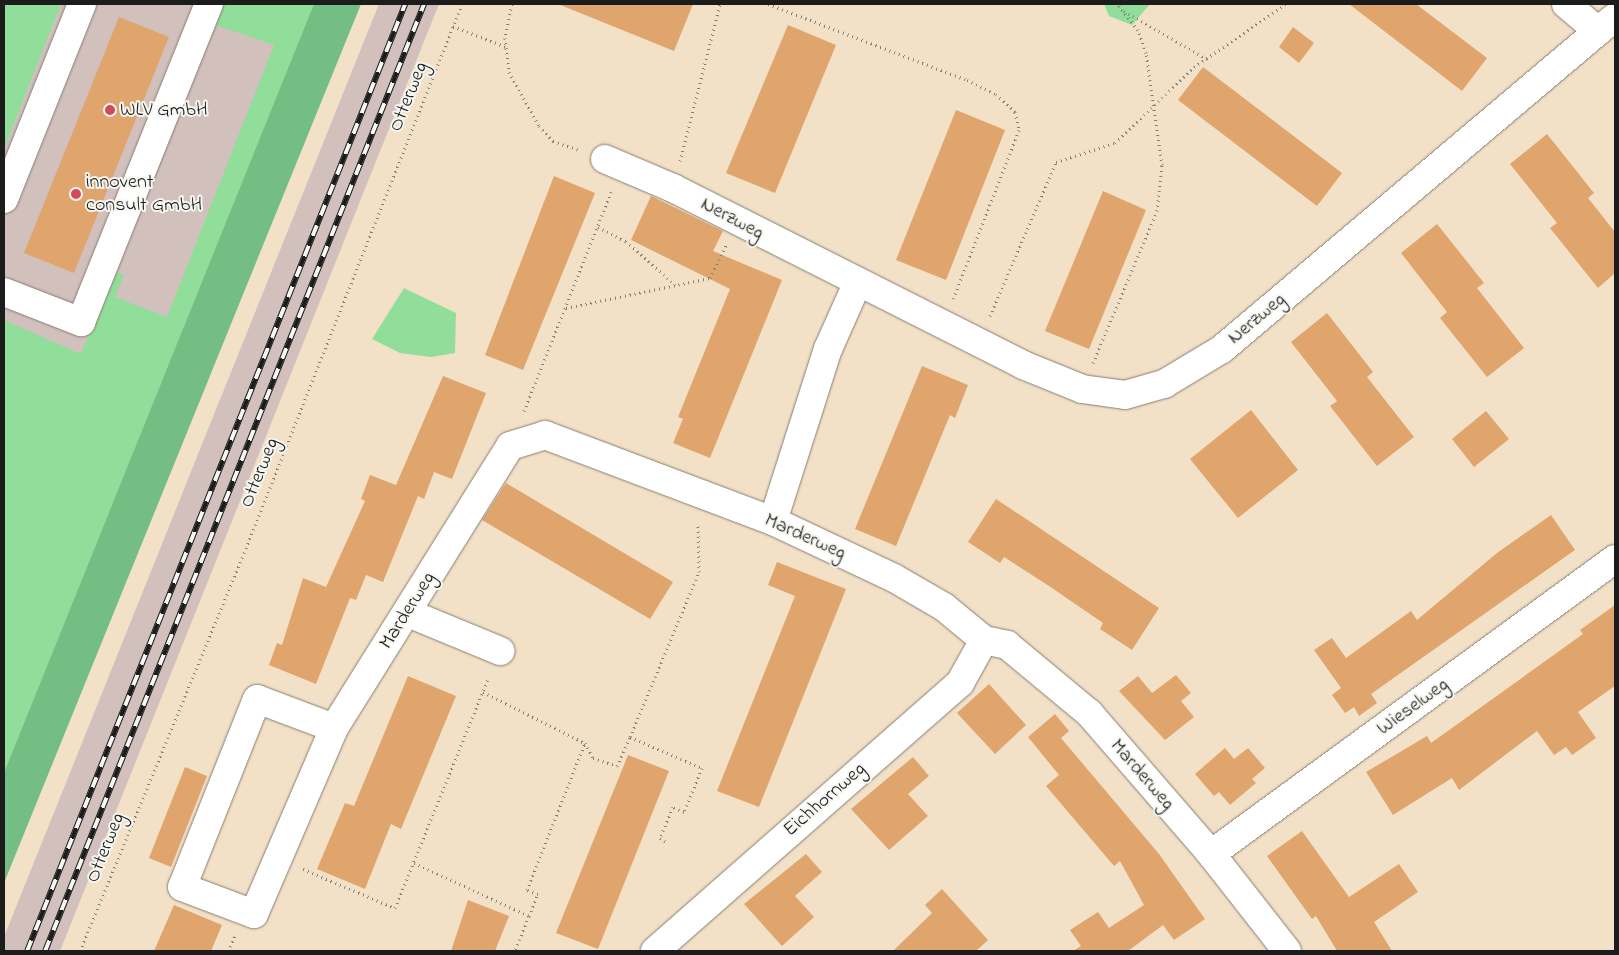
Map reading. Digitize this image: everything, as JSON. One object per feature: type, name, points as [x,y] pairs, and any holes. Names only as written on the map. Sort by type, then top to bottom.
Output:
[{"type":"street","points":[[4,199],[82,4]]},
{"type":"street","points":[[4,292],[81,322],[209,4]]},
{"type":"street","name":"Nerzweg","points":[[613,163],[673,188],[857,284],[942,322],[976,342],[1082,389],[1125,395],[1164,384],[1222,350],[1606,24],[1566,4]]},
{"type":"street","points":[[773,521],[828,349],[857,284]]},
{"type":"street","name":"Marderweg","points":[[334,728],[257,699],[182,887],[254,914],[334,728],[408,613],[510,446],[545,435],[773,521],[894,578],[944,607],[984,640],[1007,645],[1089,713],[1211,854],[1287,951]]},
{"type":"street","name":"Wieselweg","points":[[1211,854],[1615,559]]},
{"type":"street","points":[[408,613],[500,651]]},
{"type":"street","name":"Eichhornweg","points":[[654,951],[960,684],[984,640]]},
{"type":"path","name":"Otterweg","points":[[80,951],[244,553],[462,4]]},
{"type":"path","points":[[510,446],[598,227],[613,163],[553,141],[539,126],[509,72],[506,48],[512,4]]},
{"type":"path","points":[[673,188],[720,4]]},
{"type":"path","points":[[768,4],[967,80],[996,94],[1015,112],[1019,130],[942,322]]},
{"type":"path","points":[[1082,389],[1156,211],[1162,166],[1154,103],[1138,30],[1118,4]]},
{"type":"path","points":[[976,342],[1056,162],[1115,143],[1154,103],[1207,59],[1286,4]]},
{"type":"path","points":[[1121,10],[1207,59]]},
{"type":"path","points":[[453,26],[506,48]]},
{"type":"path","points":[[565,308],[710,278],[737,222]]},
{"type":"path","points":[[598,227],[626,241],[675,285]]},
{"type":"path","points":[[482,692],[585,743],[592,758],[618,766],[699,572],[698,521],[708,496]]},
{"type":"path","points":[[294,865],[395,908],[500,651]]},
{"type":"path","points":[[630,737],[702,768],[684,812],[673,807],[660,838],[665,840]]},
{"type":"path","points":[[515,951],[538,894],[527,890],[585,743]]},
{"type":"path","points":[[414,863],[529,916]]},
{"type":"path","points":[[228,951],[238,929]]},
{"type":"shaded area","points":[[4,4],[328,4],[4,811]]},
{"type":"shaded area","points":[[379,4],[439,4],[60,951],[4,951],[4,937]]},
{"type":"green space","points":[[4,4],[61,4],[4,149]]},
{"type":"green space","points":[[221,4],[314,4],[4,773],[4,320],[81,354],[114,271],[124,275],[115,297],[167,317],[274,45],[213,24]]},
{"type":"green space","points":[[314,4],[361,4],[4,883],[4,773]]},
{"type":"green space","points":[[1104,4],[1150,4],[1132,25],[1109,16]]},
{"type":"green space","points":[[404,288],[456,313],[455,353],[431,357],[400,353],[372,339]]},
{"type":"building","points":[[558,4],[693,4],[674,51]]},
{"type":"building","points":[[1349,4],[1416,4],[1487,58],[1462,91]]},
{"type":"building","points":[[119,17],[169,37],[74,273],[24,253]]},
{"type":"building","points":[[788,25],[836,45],[775,193],[726,173]]},
{"type":"building","points":[[1293,27],[1314,43],[1299,63],[1279,47]]},
{"type":"building","points":[[1203,67],[1342,173],[1317,206],[1178,100]]},
{"type":"building","points":[[956,110],[1005,130],[946,280],[896,260]]},
{"type":"building","points":[[1547,134],[1594,193],[1588,198],[1615,232],[1615,273],[1598,288],[1550,228],[1557,223],[1510,164]]},
{"type":"building","points":[[554,176],[595,193],[523,370],[485,355]]},
{"type":"building","points":[[1103,191],[1146,210],[1089,349],[1045,331]]},
{"type":"building","points":[[651,196],[723,231],[713,251],[782,280],[710,458],[673,443],[683,419],[678,417],[730,289],[631,240]]},
{"type":"building","points":[[1437,224],[1484,283],[1477,288],[1524,348],[1487,377],[1440,318],[1447,312],[1401,253]]},
{"type":"building","points":[[1327,313],[1373,372],[1367,377],[1414,437],[1377,466],[1330,406],[1337,401],[1291,342]]},
{"type":"building","points":[[922,366],[968,385],[955,418],[950,415],[896,546],[855,529]]},
{"type":"building","points":[[443,376],[486,393],[452,479],[434,472],[424,499],[418,496],[383,582],[366,575],[356,600],[350,598],[316,684],[269,665],[277,643],[282,645],[303,578],[326,587],[365,501],[361,499],[370,475],[396,485]]},
{"type":"building","points":[[1251,410],[1298,470],[1238,518],[1190,459]]},
{"type":"building","points":[[1486,411],[1509,439],[1474,467],[1452,439]]},
{"type":"building","points":[[506,483],[673,582],[650,619],[482,520]]},
{"type":"building","points":[[996,499],[1159,608],[1132,650],[1100,629],[1103,623],[1049,586],[1004,557],[1000,563],[968,542]]},
{"type":"building","points":[[1551,515],[1575,550],[1371,694],[1377,703],[1359,716],[1354,707],[1345,713],[1332,695],[1341,688],[1314,650],[1332,638],[1346,658],[1411,611],[1417,620],[1497,553]]},
{"type":"building","points":[[777,562],[846,589],[759,807],[717,791],[795,596],[768,585]]},
{"type":"building","points":[[1615,605],[1615,686],[1578,712],[1596,738],[1572,755],[1566,747],[1554,755],[1537,731],[1459,790],[1452,778],[1393,815],[1366,772],[1427,736],[1431,743],[1583,634],[1580,630]]},
{"type":"building","points":[[1176,675],[1191,693],[1181,701],[1194,717],[1165,740],[1119,691],[1138,676],[1152,693]]},
{"type":"building","points":[[408,676],[456,696],[401,829],[391,824],[365,889],[317,869],[345,803],[354,806]]},
{"type":"building","points":[[989,684],[1026,725],[995,754],[957,713]]},
{"type":"building","points":[[1055,714],[1069,731],[1061,738],[1159,854],[1205,919],[1174,940],[1163,925],[1128,951],[1073,951],[1081,946],[1070,930],[1098,912],[1109,928],[1144,905],[1120,861],[1114,866],[1046,786],[1059,775],[1028,737]]},
{"type":"building","points":[[1225,748],[1234,759],[1248,748],[1265,768],[1252,779],[1256,783],[1230,805],[1219,792],[1214,796],[1195,774]]},
{"type":"building","points":[[628,755],[669,771],[598,949],[556,933]]},
{"type":"building","points":[[913,757],[929,776],[908,794],[928,816],[889,850],[851,809]]},
{"type":"building","points":[[185,767],[207,776],[171,867],[149,858]]},
{"type":"building","points":[[1302,831],[1349,897],[1399,864],[1418,892],[1374,922],[1392,951],[1337,951],[1316,916],[1312,919],[1267,856]]},
{"type":"building","points":[[806,854],[822,872],[795,896],[814,917],[782,946],[744,904]]},
{"type":"building","points":[[942,889],[988,940],[976,951],[893,951],[932,913],[925,905]]},
{"type":"building","points":[[468,900],[509,916],[495,951],[451,951]]},
{"type":"building","points":[[174,905],[222,925],[211,951],[154,951]]},
{"type":"railway","points":[[27,951],[405,4]]},
{"type":"railway","points":[[45,951],[424,4]]},
{"type":"place","name":"WLV GmbH","points":[[110,110]]},
{"type":"place","name":"innovent consult GmbH","points":[[76,194]]}]
